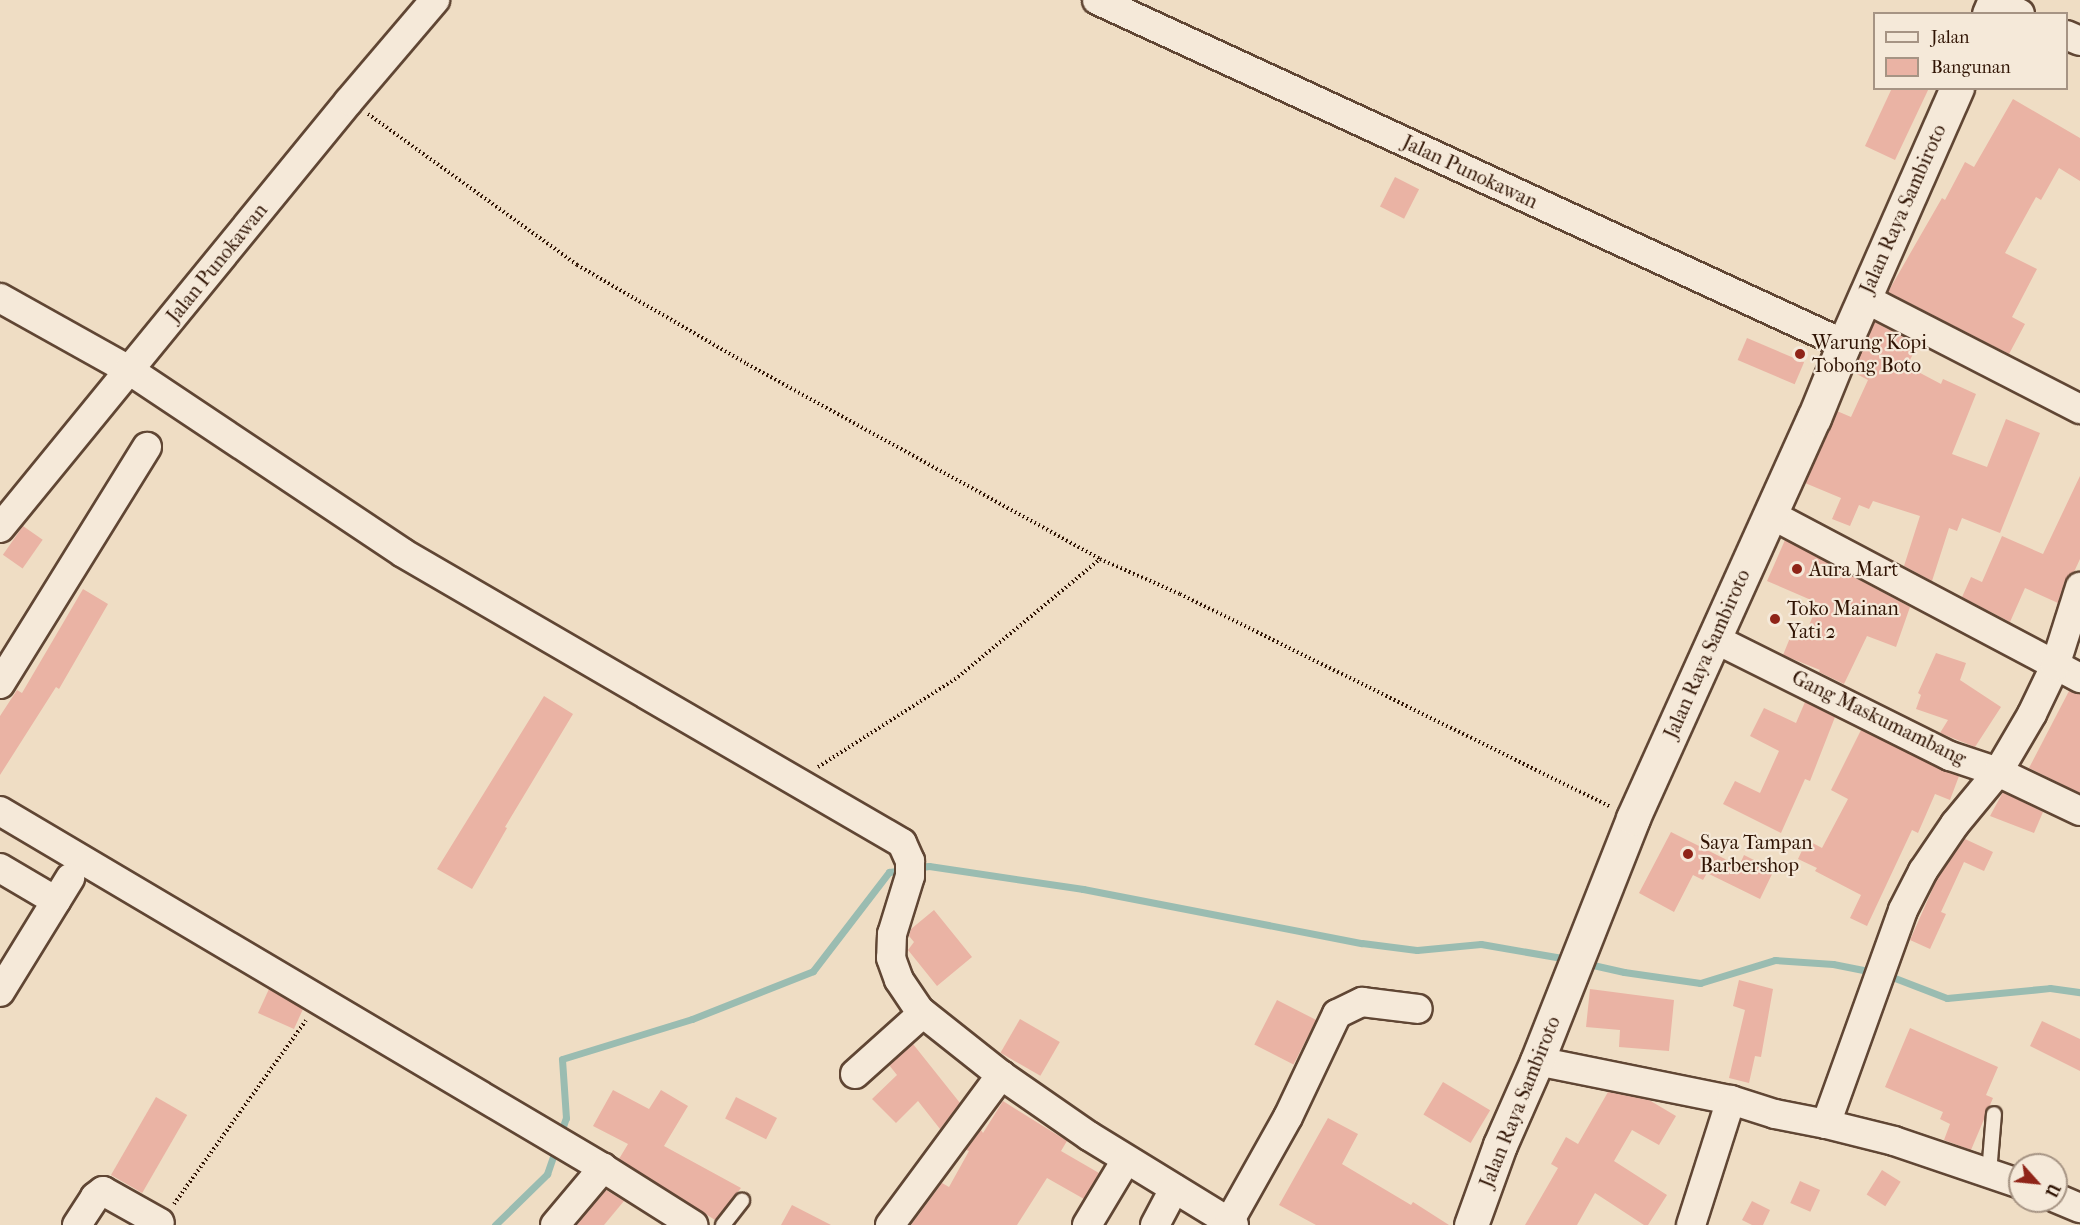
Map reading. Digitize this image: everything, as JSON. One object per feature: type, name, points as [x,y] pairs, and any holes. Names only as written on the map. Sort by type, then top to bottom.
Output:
[{"type":"street","name":"Jalan Punokawan","points":[[0,528],[435,0]]},
{"type":"street","name":"Jalan Punokawan","points":[[1097,0],[1844,344]]},
{"type":"street","name":"Jalan Raya Sambiroto","points":[[1471,1225],[1500,1145],[1537,1061],[1633,818],[1770,514],[1956,90]]},
{"type":"street","points":[[0,298],[129,370],[403,553],[902,843],[910,868],[892,934],[891,958],[899,980],[923,1013],[1001,1075],[1126,1160],[1232,1223],[1288,1118],[1337,1014],[1362,1002],[1418,1009]]},
{"type":"street","points":[[1864,298],[2080,409]]},
{"type":"street","points":[[0,684],[147,447]]},
{"type":"street","points":[[1770,514],[2080,678]]},
{"type":"street","points":[[1826,1124],[1887,950],[1923,871],[1955,824],[1998,772],[2032,714],[2055,666],[2080,587]]},
{"type":"street","name":"Gang Maskumambang","points":[[1713,638],[1950,756],[1998,772],[2080,811]]},
{"type":"street","points":[[0,811],[558,1141],[693,1225]]},
{"type":"street","points":[[0,868],[63,889],[0,992]]},
{"type":"street","points":[[855,1074],[923,1013]]},
{"type":"street","points":[[1537,1061],[1731,1100],[1775,1114],[1894,1141],[2008,1180]]},
{"type":"street","points":[[890,1225],[1001,1075]]},
{"type":"street","points":[[1691,1225],[1731,1100]]},
{"type":"street","points":[[1087,1225],[1126,1160]]},
{"type":"street","points":[[555,1225],[603,1168]]},
{"type":"street","points":[[1155,1225],[1174,1189]]},
{"type":"street","points":[[77,1225],[95,1197],[103,1191],[160,1223]]},
{"type":"lane","points":[[1989,1173],[1994,1114]]},
{"type":"lane","points":[[723,1225],[742,1201]]},
{"type":"path","points":[[350,101],[577,265],[758,370],[1100,559],[1180,594],[1633,818]]},
{"type":"path","points":[[797,780],[958,677],[1100,559]]},
{"type":"path","points":[[160,1223],[321,1000]]},
{"type":"building","points":[[1891,90],[1928,90],[1895,160],[1865,146]]},
{"type":"building","points":[[2013,99],[2080,138],[2080,181],[2059,168],[2041,200],[2036,197],[2005,253],[2037,269],[2012,317],[2025,324],[2009,354],[1888,292],[1942,198],[1945,200],[1965,162],[1974,167]]},
{"type":"building","points":[[1395,177],[1419,189],[1404,219],[1380,206]]},
{"type":"building","points":[[1874,322],[1918,344],[1907,366],[1941,384],[1943,379],[1976,394],[1952,454],[1987,467],[2006,419],[2040,433],[2000,533],[1962,518],[1957,531],[1949,528],[1932,581],[1904,566],[1920,516],[1873,501],[1869,509],[1859,505],[1850,526],[1832,519],[1841,498],[1805,483],[1837,411],[1851,417],[1868,380],[1853,372]]},
{"type":"building","points":[[1747,338],[1804,362],[1795,384],[1738,360]]},
{"type":"building","points":[[2080,476],[2080,559],[2074,572],[2065,581],[2058,603],[2025,588],[2010,622],[1962,597],[1971,577],[1982,582],[2002,536],[2043,554]]},
{"type":"building","points":[[23,526],[43,540],[23,568],[3,555]]},
{"type":"building","points":[[1785,540],[1910,607],[1896,647],[1867,636],[1844,684],[1819,672],[1820,670],[1783,655],[1792,633],[1804,638],[1818,603],[1767,581]]},
{"type":"building","points":[[83,589],[108,604],[59,689],[56,687],[0,775],[0,716],[17,690],[22,693]]},
{"type":"building","points":[[1936,653],[1966,663],[1960,680],[2001,707],[1975,747],[1940,733],[1948,720],[1916,709],[1921,695],[1918,693]]},
{"type":"building","points":[[2069,691],[2080,694],[2080,793],[2029,768]]},
{"type":"building","points":[[544,696],[573,714],[505,827],[507,828],[472,889],[437,869]]},
{"type":"building","points":[[1805,702],[1835,717],[1810,781],[1805,779],[1781,833],[1723,804],[1735,781],[1760,793],[1779,751],[1750,736],[1764,708],[1796,723]]},
{"type":"building","points":[[1861,730],[1959,776],[1950,800],[1935,794],[1918,833],[1912,830],[1867,926],[1850,918],[1861,895],[1815,871],[1817,868],[1798,859],[1807,840],[1822,848],[1848,799],[1831,790]]},
{"type":"building","points":[[2003,792],[2043,812],[2034,833],[1990,816]]},
{"type":"building","points":[[1671,832],[1739,866],[1744,855],[1774,870],[1760,899],[1707,873],[1703,880],[1693,875],[1674,912],[1639,893]]},
{"type":"building","points":[[1965,839],[1993,852],[1984,871],[1964,862],[1941,912],[1946,914],[1930,949],[1910,940],[1937,879]]},
{"type":"building","points":[[934,910],[972,957],[937,986],[908,950],[914,942],[909,936],[911,929]]},
{"type":"building","points":[[1739,980],[1773,989],[1761,1057],[1755,1056],[1749,1083],[1729,1078],[1745,1010],[1733,1006]]},
{"type":"building","points":[[269,989],[303,1009],[294,1029],[258,1013]]},
{"type":"building","points":[[1590,989],[1674,1000],[1669,1051],[1619,1047],[1620,1030],[1586,1027]]},
{"type":"building","points":[[1277,1000],[1316,1020],[1294,1065],[1254,1045]]},
{"type":"building","points":[[1020,1019],[1060,1042],[1040,1076],[1001,1053]]},
{"type":"building","points":[[2042,1021],[2080,1039],[2080,1071],[2030,1046]]},
{"type":"building","points":[[1910,1028],[1998,1067],[1986,1095],[1993,1098],[1971,1150],[1944,1140],[1950,1124],[1940,1119],[1943,1112],[1885,1087]]},
{"type":"building","points":[[913,1044],[960,1103],[940,1129],[918,1101],[896,1123],[872,1099],[897,1075],[889,1065]]},
{"type":"building","points":[[1443,1082],[1490,1110],[1471,1143],[1423,1115]]},
{"type":"building","points":[[613,1090],[649,1109],[661,1090],[688,1106],[664,1146],[741,1188],[715,1220],[619,1159],[628,1144],[593,1126]]},
{"type":"building","points":[[1608,1092],[1649,1100],[1676,1116],[1659,1145],[1632,1130],[1614,1161],[1667,1195],[1648,1225],[1644,1225],[1595,1193],[1577,1225],[1525,1225],[1558,1168],[1551,1164],[1566,1137],[1578,1144]]},
{"type":"building","points":[[156,1097],[187,1115],[142,1193],[111,1175]]},
{"type":"building","points":[[736,1097],[777,1118],[766,1139],[725,1118]]},
{"type":"building","points":[[1003,1101],[1067,1141],[1061,1151],[1099,1173],[1084,1199],[1047,1178],[1017,1225],[911,1225],[942,1183],[949,1187],[969,1151],[966,1150],[981,1130],[983,1133]]},
{"type":"building","points":[[1328,1118],[1358,1134],[1342,1164],[1411,1205],[1413,1202],[1449,1225],[1316,1225],[1279,1205]]},
{"type":"building","points":[[1882,1170],[1901,1182],[1885,1206],[1867,1195]]},
{"type":"building","points":[[1800,1181],[1820,1190],[1810,1212],[1790,1203]]},
{"type":"building","points":[[606,1190],[624,1201],[604,1225],[577,1225]]},
{"type":"building","points":[[1752,1201],[1770,1210],[1763,1225],[1752,1225],[1742,1220]]},
{"type":"building","points":[[792,1205],[831,1225],[781,1225]]},
{"type":"waterway","points":[[916,868],[929,866],[1083,889],[1362,943],[1417,950],[1481,944],[1568,959]]},
{"type":"waterway","points":[[560,1135],[566,1118],[562,1059],[692,1019],[813,971],[889,872],[905,870]]},
{"type":"waterway","points":[[1584,963],[1624,972],[1700,983],[1775,960],[1833,964],[1873,972]]},
{"type":"waterway","points":[[1887,975],[1947,998],[2050,988],[2080,992]]},
{"type":"waterway","points":[[495,1225],[547,1174],[556,1148]]},
{"type":"place","name":"Warung Kopi Tobong Boto","points":[[1800,354]]},
{"type":"place","name":"Aura Mart","points":[[1797,569]]},
{"type":"place","name":"Toko Mainan Yati 2","points":[[1775,619]]},
{"type":"place","name":"Saya Tampan Barbershop","points":[[1688,854]]}]
